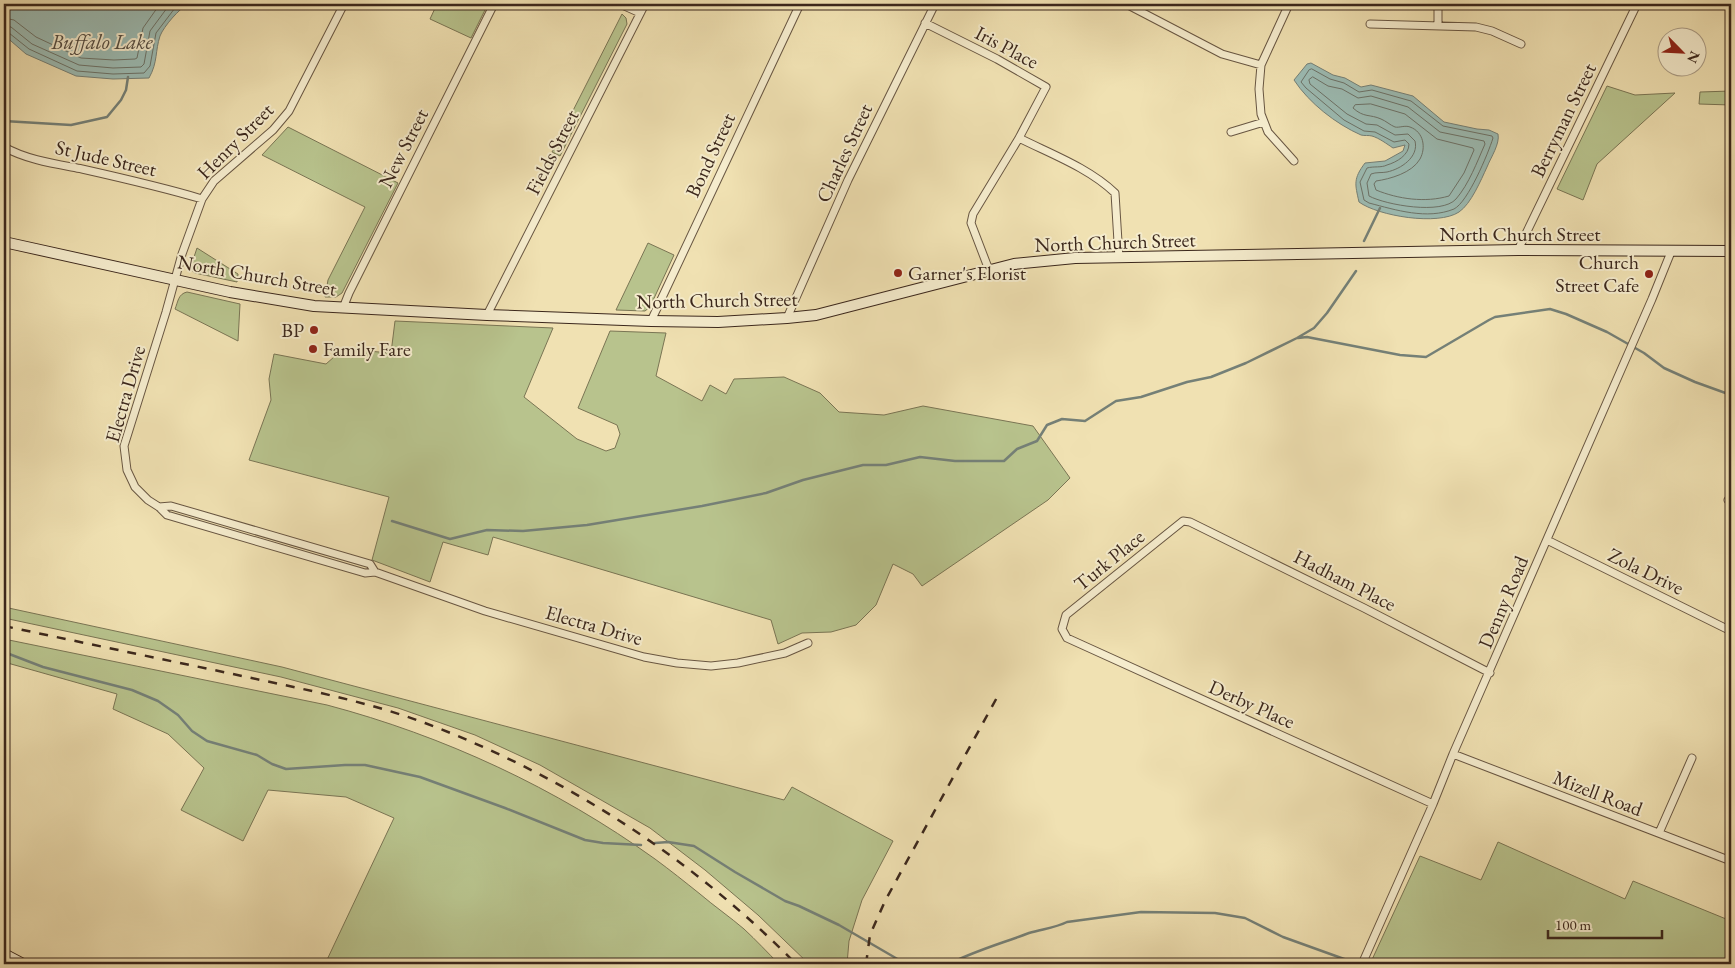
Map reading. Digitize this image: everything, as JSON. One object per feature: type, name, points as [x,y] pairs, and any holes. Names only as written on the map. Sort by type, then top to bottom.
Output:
[{"type":"main road","name":"North Church Street","points":[[4,242],[174,280],[288,302],[344,308],[487,315],[718,322],[816,315],[1014,264],[1075,258],[1518,250],[1731,251]]},
{"type":"main road","points":[[4,954],[23,964]]},
{"type":"street","name":"Henry Street","points":[[174,280],[202,199],[214,180],[273,130],[289,111],[344,4]]},
{"type":"street","name":"New Street","points":[[344,308],[349,293],[494,4]]},
{"type":"street","points":[[620,4],[640,13]]},
{"type":"street","name":"Fields Street","points":[[487,315],[645,4]]},
{"type":"street","name":"Bond Street","points":[[651,321],[800,4]]},
{"type":"street","name":"Charles Street","points":[[787,318],[848,180],[934,4]]},
{"type":"street","points":[[1126,4],[1222,54],[1261,65]]},
{"type":"street","points":[[1289,4],[1261,65],[1259,89],[1261,114],[1268,132],[1294,161]]},
{"type":"street","points":[[1438,4],[1438,25]]},
{"type":"street","name":"Berryman Street","points":[[1518,250],[1637,4]]},
{"type":"street","name":"Iris Place","points":[[925,23],[997,59],[1046,87],[1019,138]]},
{"type":"street","points":[[1370,24],[1476,27],[1492,31],[1520,44]]},
{"type":"street","points":[[1231,132],[1264,122]]},
{"type":"street","points":[[989,270],[971,223],[974,214],[1019,138],[1092,175],[1115,193],[1119,258]]},
{"type":"street","name":"St Jude Street","points":[[4,147],[10,151],[45,161],[160,186],[202,199]]},
{"type":"street","name":"Denny Road","points":[[1362,964],[1490,673],[1671,252]]},
{"type":"street","name":"Electra Drive","points":[[174,280],[166,312],[124,446],[127,470],[135,487],[148,500],[159,506],[167,515],[365,572],[375,572],[440,596],[512,619],[644,657],[677,663],[711,666],[738,663],[785,653],[808,643]]},
{"type":"street","name":"Turk Place","points":[[1062,629],[1066,615],[1183,521]]},
{"type":"street","name":"Hadham Place","points":[[1183,521],[1190,522],[1364,608],[1490,673]]},
{"type":"street","name":"Zola Drive","points":[[1547,540],[1731,632]]},
{"type":"street","name":"Derby Place","points":[[1062,629],[1067,638],[1433,804]]},
{"type":"street","name":"Mizell Road","points":[[1454,754],[1731,861]]},
{"type":"street","points":[[1659,834],[1692,758]]},
{"type":"green space","points":[[437,4],[488,4],[471,38],[430,19]]},
{"type":"green space","points":[[622,14],[626,18],[627,24],[560,156],[552,152]]},
{"type":"green space","points":[[1607,86],[1635,95],[1675,93],[1597,164],[1583,200],[1557,189]]},
{"type":"green space","points":[[1731,91],[1731,105],[1699,104],[1700,92]]},
{"type":"green space","points":[[288,127],[398,183],[342,293],[336,297],[325,297],[328,280],[365,207],[262,155]]},
{"type":"green space","points":[[648,243],[674,255],[650,307],[645,311],[616,310]]},
{"type":"green space","points":[[197,248],[238,274],[237,282],[195,273],[191,270]]},
{"type":"green space","points":[[187,292],[240,304],[238,341],[175,309],[180,296]]},
{"type":"green space","points":[[395,321],[553,328],[524,397],[577,439],[606,451],[615,448],[620,434],[617,425],[578,408],[610,331],[666,333],[656,376],[702,401],[710,385],[726,394],[734,379],[784,377],[820,393],[839,412],[884,415],[923,406],[1033,426],[1070,478],[1048,500],[922,586],[913,574],[893,564],[876,605],[856,625],[831,632],[802,633],[778,644],[771,620],[493,537],[488,555],[443,542],[430,582],[372,560],[389,497],[249,460],[271,400],[269,379],[274,354],[326,364],[343,349],[391,353]]},
{"type":"green space","points":[[4,607],[282,667],[784,800],[792,787],[893,841],[862,900],[849,941],[847,964],[809,964],[758,915],[705,870],[650,828],[540,765],[475,735],[398,708],[281,677],[4,618]]},
{"type":"green space","points":[[4,639],[327,705],[414,732],[456,749],[539,787],[617,833],[661,863],[739,925],[779,964],[325,964],[394,818],[346,797],[268,790],[243,841],[181,810],[204,768],[168,734],[113,709],[117,694],[4,662]]},
{"type":"green space","points":[[1498,842],[1625,899],[1633,881],[1731,921],[1731,964],[1370,964],[1420,856],[1481,880]]},
{"type":"green space","points":[[1141,962],[1146,964],[1084,964],[1091,963]]},
{"type":"water","name":"Buffalo Lake","points":[[4,4],[188,4],[176,14],[162,32],[158,41],[154,67],[149,78],[113,79],[76,76],[26,54],[4,35]]},
{"type":"water","points":[[1311,63],[1361,87],[1371,85],[1413,96],[1444,122],[1489,130],[1498,134],[1498,142],[1493,155],[1468,203],[1459,212],[1449,216],[1423,219],[1393,215],[1359,202],[1356,182],[1358,173],[1365,163],[1385,161],[1403,151],[1405,145],[1393,148],[1375,137],[1361,135],[1342,125],[1315,105],[1294,80],[1307,64]]},
{"type":"waterway","points":[[4,121],[71,125],[107,117],[121,100],[126,90],[128,77]]},
{"type":"waterway","points":[[1364,241],[1380,208]]},
{"type":"waterway","points":[[392,521],[450,539],[487,530],[523,531],[587,525],[702,506],[766,493],[803,480],[863,465],[886,465],[920,457],[955,461],[1004,461],[1017,449],[1037,441],[1047,425],[1062,419],[1085,421],[1116,401],[1141,397],[1187,382],[1211,377],[1246,363],[1297,338],[1314,328],[1327,313],[1356,271]]},
{"type":"waterway","points":[[1298,338],[1307,337],[1400,355],[1426,357],[1495,317],[1550,309],[1607,332],[1644,353],[1664,368],[1731,395]]},
{"type":"waterway","points":[[4,652],[43,667],[132,690],[158,701],[178,715],[192,731],[207,741],[257,755],[272,764],[286,769],[365,765],[420,777],[585,840],[641,845]]},
{"type":"waterway","points":[[655,843],[668,842],[694,846],[785,901],[839,925],[906,964]]},
{"type":"waterway","points":[[949,964],[978,951],[1067,922],[1141,912],[1215,913],[1245,918],[1283,937],[1358,964]]},
{"type":"railway","points":[[4,626],[330,695],[402,715],[477,744],[527,768],[576,795],[670,855],[756,925],[796,964]]},
{"type":"railway","points":[[866,964],[870,935],[885,901],[1000,692]]},
{"type":"place","name":"Garner's Florist","points":[[898,273]]},
{"type":"place","name":"Church Street Cafe","points":[[1649,274]]},
{"type":"place","name":"BP","points":[[314,330]]},
{"type":"place","name":"Family Fare","points":[[313,349]]}]
